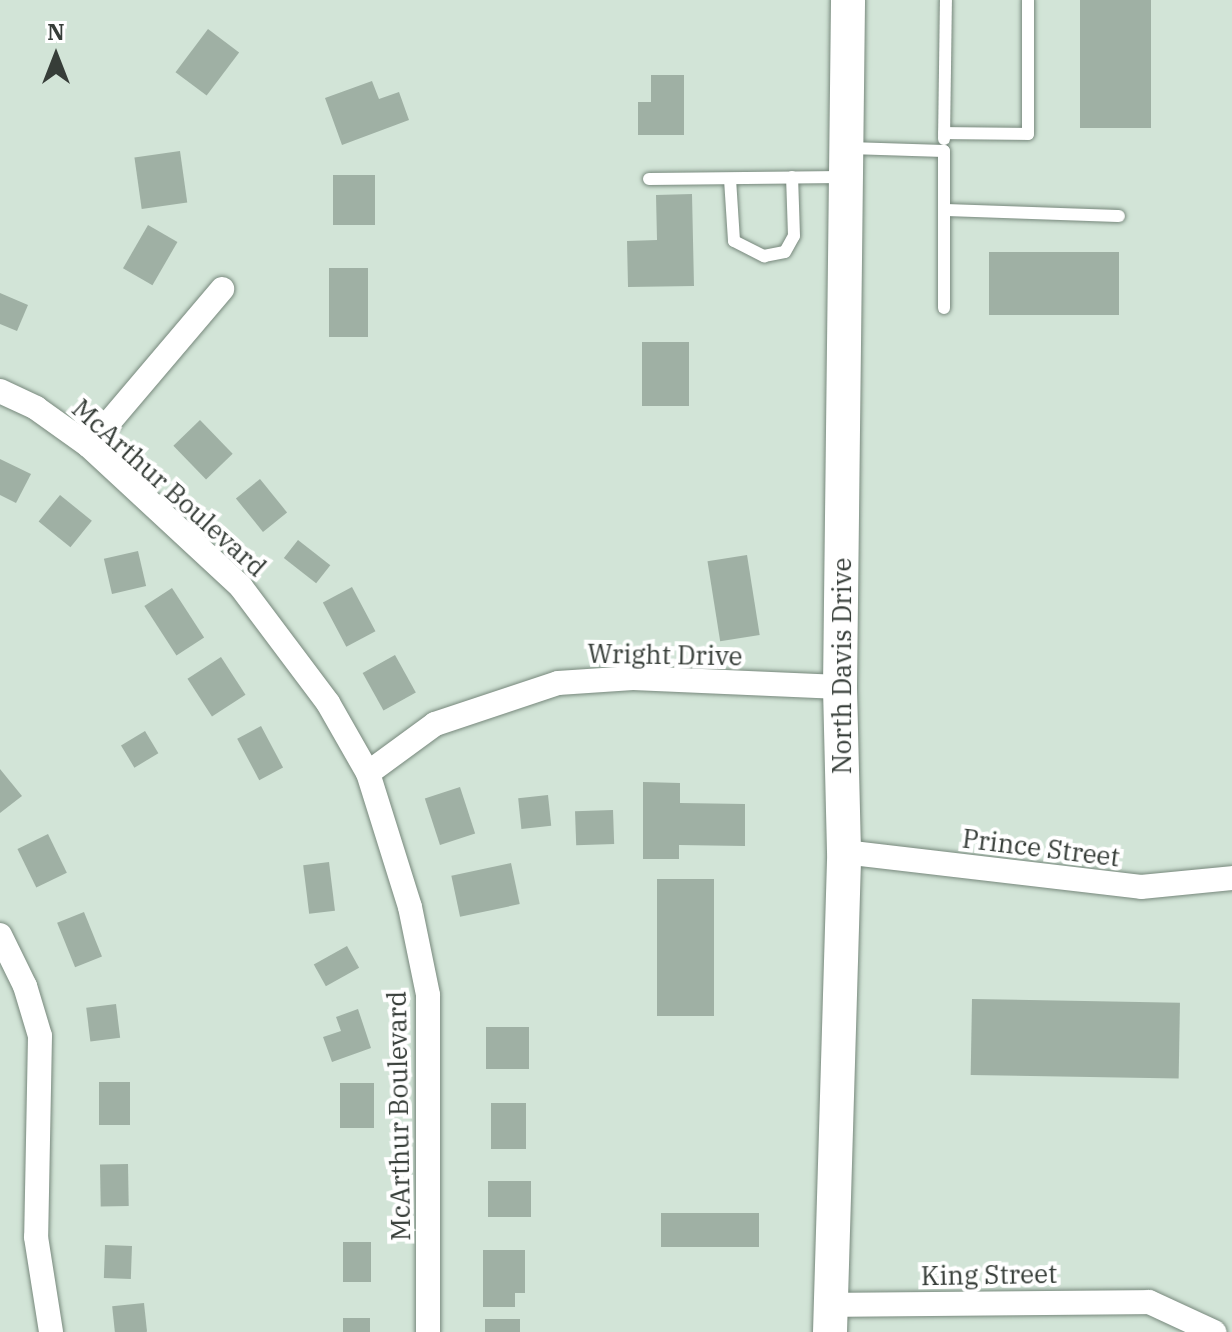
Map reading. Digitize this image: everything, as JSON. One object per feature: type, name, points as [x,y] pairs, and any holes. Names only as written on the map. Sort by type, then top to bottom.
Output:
[{"type":"main road","name":"North Davis Drive","points":[[830,1318],[844,852],[840,687],[848,0]]},
{"type":"street","points":[[89,446],[222,289]]},
{"type":"street","name":"McArthur Boulevard","points":[[0,391],[36,408],[89,446],[241,587],[328,703],[368,773],[410,907],[428,995],[428,1332]]},
{"type":"street","name":"Wright Drive","points":[[368,773],[435,724],[558,683],[633,678],[840,687]]},
{"type":"street","name":"Prince Street","points":[[844,852],[1141,887],[1232,878]]},
{"type":"street","points":[[0,935],[25,986],[40,1036],[36,1237],[51,1332]]},
{"type":"street","name":"King Street","points":[[830,1318],[1149,1302],[1214,1332]]},
{"type":"lane","points":[[944,308],[946,0]]},
{"type":"lane","points":[[944,133],[1028,134],[1028,0]]},
{"type":"lane","points":[[649,179],[792,177],[846,162],[944,151]]},
{"type":"lane","points":[[730,179],[734,241],[751,254],[764,256],[785,252],[794,236],[792,177]]},
{"type":"lane","points":[[945,210],[1119,216]]},
{"type":"building","points":[[1080,0],[1151,0],[1151,128],[1080,128]]},
{"type":"building","points":[[208,29],[239,52],[207,96],[176,72]]},
{"type":"building","points":[[651,75],[684,75],[684,135],[638,135],[638,102],[651,102]]},
{"type":"building","points":[[372,81],[379,99],[399,92],[409,120],[342,145],[325,98]]},
{"type":"building","points":[[180,151],[187,202],[142,209],[134,157]]},
{"type":"building","points":[[333,175],[375,175],[375,225],[333,225]]},
{"type":"building","points":[[692,194],[694,286],[628,287],[627,241],[657,240],[656,195]]},
{"type":"building","points":[[148,225],[177,242],[152,285],[123,268]]},
{"type":"building","points":[[989,252],[1119,252],[1119,315],[989,315]]},
{"type":"building","points":[[329,268],[368,268],[368,337],[329,337]]},
{"type":"building","points":[[0,293],[28,305],[17,331],[0,324]]},
{"type":"building","points":[[642,342],[689,342],[689,406],[642,406]]},
{"type":"building","points":[[200,420],[233,454],[206,480],[173,446]]},
{"type":"building","points":[[0,459],[31,474],[16,503],[0,495]]},
{"type":"building","points":[[260,479],[287,512],[263,532],[236,499]]},
{"type":"building","points":[[60,495],[92,521],[70,547],[39,521]]},
{"type":"building","points":[[298,540],[330,565],[316,583],[284,558]]},
{"type":"building","points":[[138,551],[146,586],[112,594],[104,559]]},
{"type":"building","points":[[747,555],[760,635],[720,641],[707,561]]},
{"type":"building","points":[[352,587],[375,631],[346,647],[323,602]]},
{"type":"building","points":[[172,588],[204,637],[176,655],[144,606]]},
{"type":"building","points":[[395,655],[416,693],[383,711],[363,673]]},
{"type":"building","points":[[221,657],[246,695],[212,717],[187,679]]},
{"type":"building","points":[[261,726],[283,767],[259,780],[237,739]]},
{"type":"building","points":[[145,731],[158,753],[134,768],[121,745]]},
{"type":"building","points":[[0,769],[22,796],[0,813]]},
{"type":"building","points":[[643,782],[680,783],[680,803],[745,804],[745,846],[679,845],[679,859],[643,859]]},
{"type":"building","points":[[460,787],[475,834],[440,845],[425,798]]},
{"type":"building","points":[[548,795],[551,826],[521,829],[518,798]]},
{"type":"building","points":[[613,810],[614,844],[576,845],[575,811]]},
{"type":"building","points":[[48,834],[67,873],[36,888],[17,849]]},
{"type":"building","points":[[329,862],[335,911],[309,914],[303,865]]},
{"type":"building","points":[[511,863],[520,904],[460,917],[451,876]]},
{"type":"building","points":[[657,879],[714,879],[714,1016],[657,1016]]},
{"type":"building","points":[[84,912],[102,957],[75,967],[57,923]]},
{"type":"building","points":[[347,946],[359,968],[326,986],[314,964]]},
{"type":"building","points":[[972,999],[1180,1003],[1179,1079],[971,1075]]},
{"type":"building","points":[[116,1004],[120,1038],[90,1041],[86,1008]]},
{"type":"building","points":[[358,1009],[371,1048],[332,1062],[323,1037],[341,1031],[336,1017]]},
{"type":"building","points":[[486,1027],[529,1027],[529,1069],[486,1069]]},
{"type":"building","points":[[99,1082],[130,1082],[130,1125],[99,1125]]},
{"type":"building","points":[[340,1083],[374,1083],[374,1128],[340,1128]]},
{"type":"building","points":[[491,1103],[526,1103],[526,1149],[491,1149]]},
{"type":"building","points":[[100,1164],[128,1164],[129,1206],[101,1206]]},
{"type":"building","points":[[488,1181],[531,1181],[531,1217],[488,1217]]},
{"type":"building","points":[[661,1213],[759,1213],[759,1247],[661,1247]]},
{"type":"building","points":[[343,1242],[371,1242],[371,1282],[343,1282]]},
{"type":"building","points":[[105,1245],[132,1246],[131,1279],[104,1278]]},
{"type":"building","points":[[483,1250],[525,1250],[525,1293],[515,1293],[515,1307],[483,1307]]},
{"type":"building","points":[[144,1303],[147,1332],[115,1332],[112,1306]]},
{"type":"building","points":[[343,1318],[370,1318],[370,1332],[343,1332]]},
{"type":"building","points":[[485,1319],[520,1319],[520,1332],[485,1332]]}]
